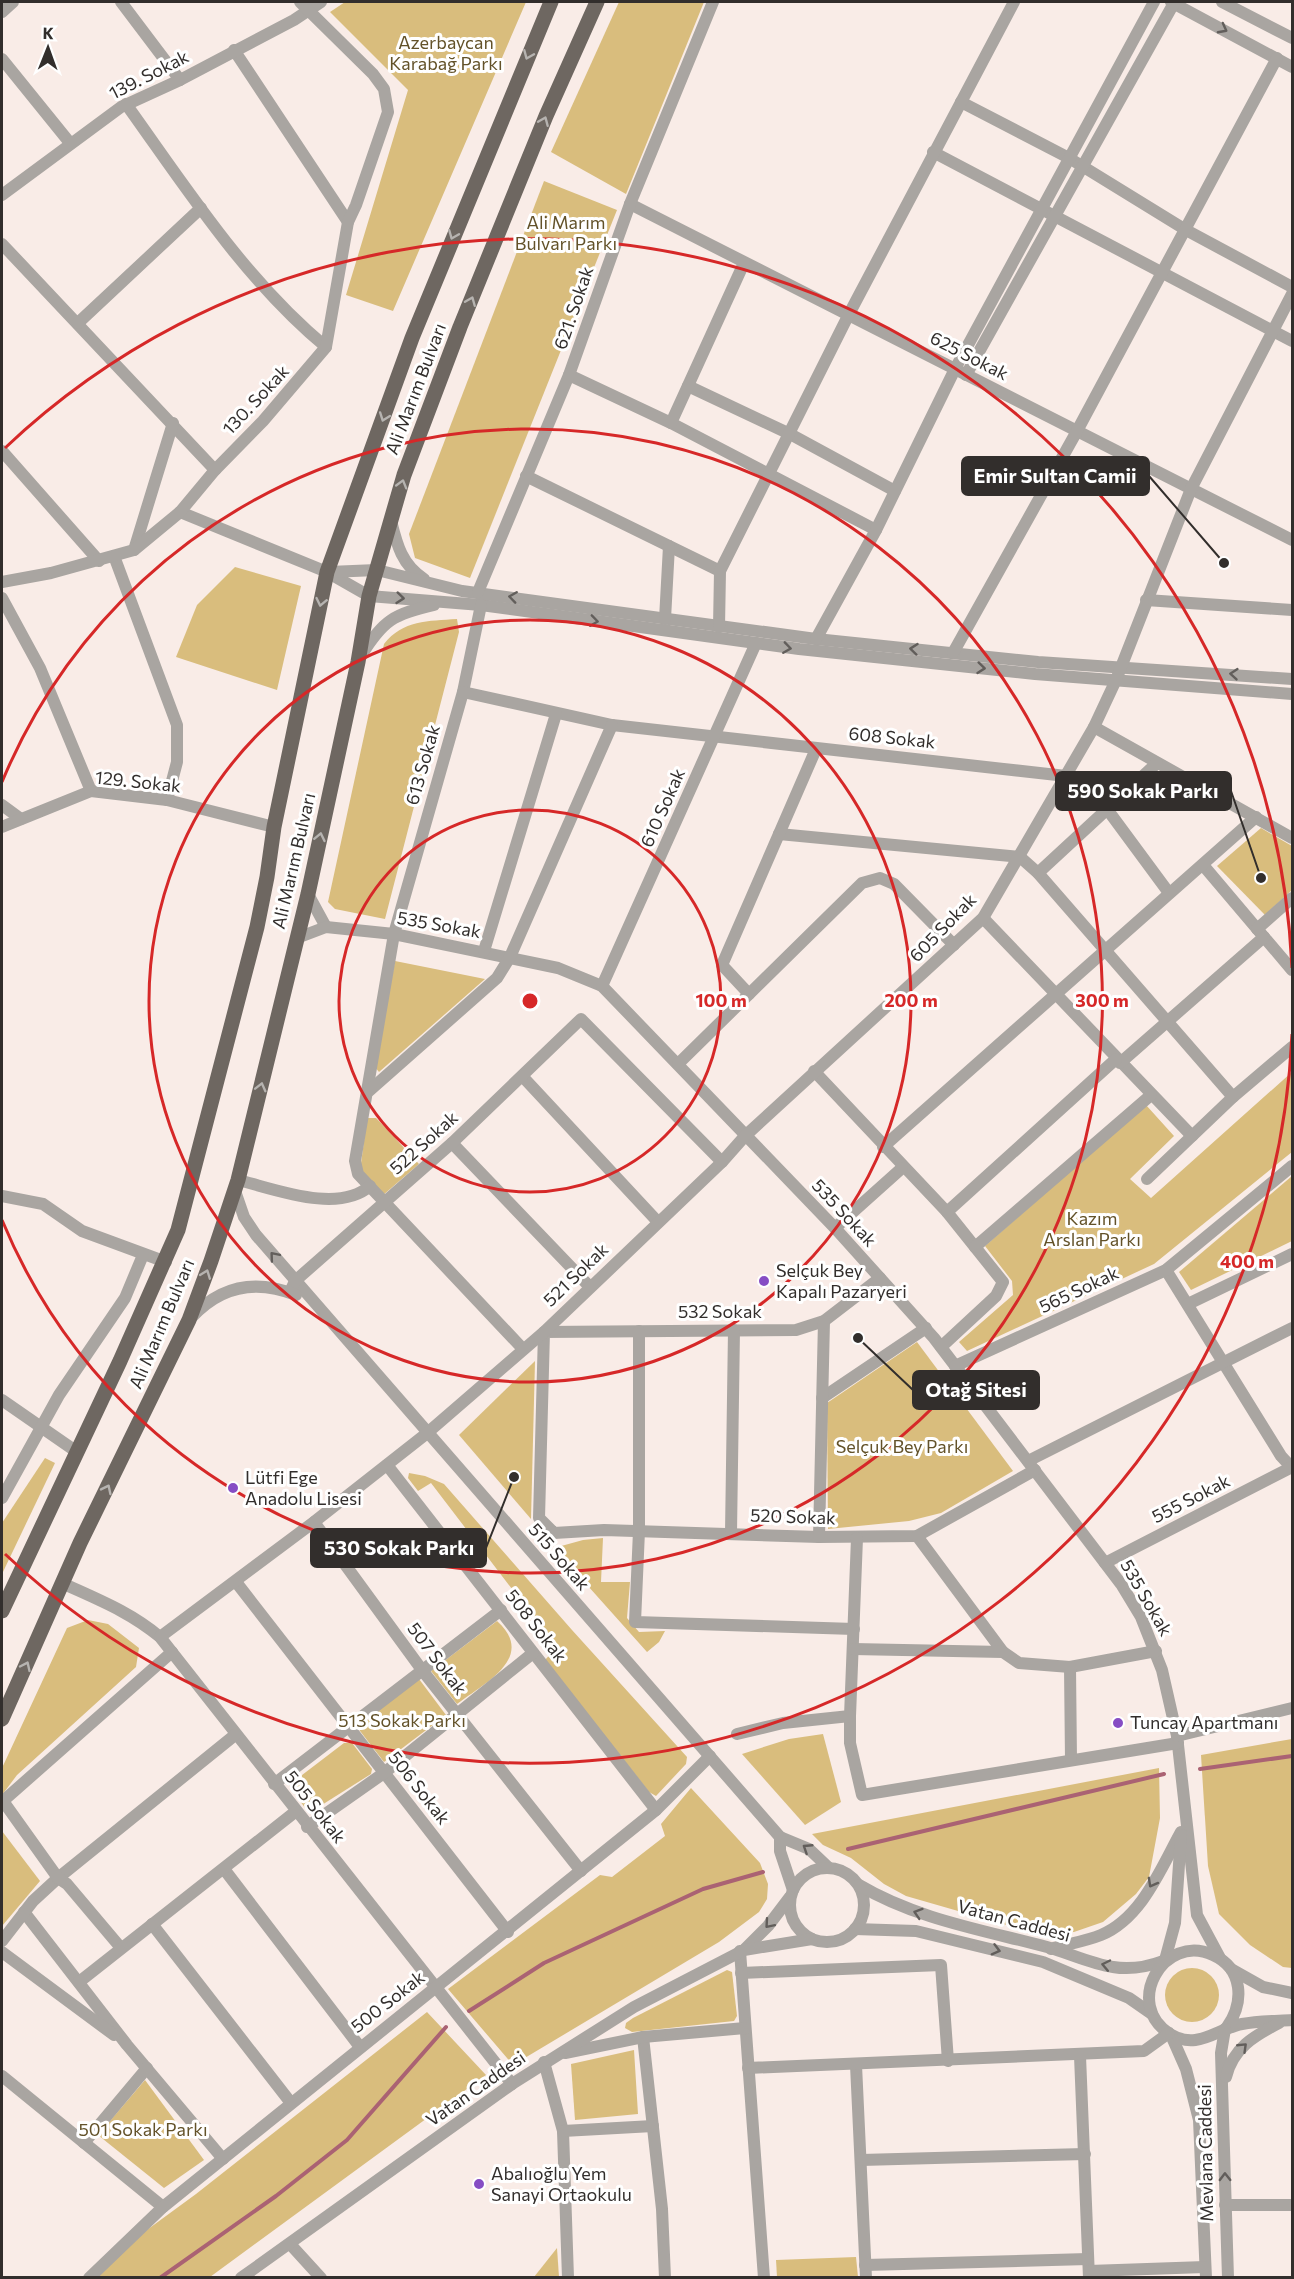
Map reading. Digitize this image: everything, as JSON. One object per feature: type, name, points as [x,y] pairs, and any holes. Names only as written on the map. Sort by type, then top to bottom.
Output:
[{"type":"main road","name":"Ali Marım Bulvarı","points":[[2,1611],[166,1262],[178,1230],[257,927],[274,827],[327,572],[417,327],[551,2]]},
{"type":"main road","name":"Ali Marım Bulvarı","points":[[2,1719],[81,1543],[189,1320],[237,1185],[308,894],[358,662],[369,596],[404,476],[460,327],[546,116],[597,2]]},
{"type":"street","points":[[2,12],[12,2]]},
{"type":"street","points":[[121,2],[180,80]]},
{"type":"street","name":"139. Sokak","points":[[2,195],[126,104],[180,80],[234,50],[305,5],[321,2]]},
{"type":"street","name":"621. Sokak","points":[[478,592],[569,375],[630,204],[713,2]]},
{"type":"street","points":[[719,627],[720,571],[848,316],[1014,2]]},
{"type":"street","points":[[961,372],[1041,210],[1154,2]]},
{"type":"street","points":[[816,639],[961,372],[1055,217],[1173,2],[1293,67]]},
{"type":"street","points":[[1222,2],[1293,38]]},
{"type":"street","points":[[305,5],[373,74],[384,89],[388,112],[348,222],[326,347]]},
{"type":"street","points":[[234,50],[348,222]]},
{"type":"street","points":[[953,653],[1077,431],[1277,58]]},
{"type":"street","points":[[2,59],[70,143]]},
{"type":"street","points":[[961,102],[1070,158],[1186,230],[1293,287]]},
{"type":"street","points":[[126,104],[251,273],[306,330],[326,347]]},
{"type":"street","points":[[933,152],[1293,341]]},
{"type":"street","name":"625 Sokak","points":[[630,204],[1293,540]]},
{"type":"street","points":[[78,323],[201,208]]},
{"type":"street","points":[[2,244],[215,470]]},
{"type":"street","points":[[671,423],[744,262]]},
{"type":"street","name":"605 Sokak","points":[[745,1136],[983,918],[1094,727],[1116,680],[1191,489],[1293,294]]},
{"type":"street","name":"130. Sokak","points":[[2,582],[99,561],[134,550],[180,512],[215,470],[263,421],[326,347]]},
{"type":"street","points":[[569,375],[671,423],[876,530]]},
{"type":"street","points":[[688,386],[790,434],[895,491]]},
{"type":"street","points":[[134,550],[173,423]]},
{"type":"street","points":[[2,451],[7,466],[99,561]]},
{"type":"street","points":[[526,476],[720,571]]},
{"type":"street","points":[[180,512],[327,572],[369,596],[481,605],[756,643],[1035,674],[1293,694]]},
{"type":"street","points":[[391,520],[403,558],[412,572],[441,587]]},
{"type":"street","points":[[665,619],[669,546]]},
{"type":"street","points":[[114,556],[177,725],[177,762],[167,800]]},
{"type":"street","points":[[327,572],[377,570],[441,587],[816,639],[953,653],[1293,679]]},
{"type":"street","points":[[2,598],[40,668],[91,791]]},
{"type":"street","points":[[1146,600],[1293,610]]},
{"type":"street","points":[[358,662],[376,632],[390,618],[407,611],[450,602]]},
{"type":"street","name":"613 Sokak","points":[[481,605],[463,692],[394,934],[356,1161],[358,1174],[523,1349]]},
{"type":"street","name":"610 Sokak","points":[[602,986],[756,643]]},
{"type":"street","name":"608 Sokak","points":[[463,692],[612,725],[1066,776]]},
{"type":"street","points":[[484,951],[556,714]]},
{"type":"street","points":[[369,1091],[496,978],[510,957],[612,725]]},
{"type":"street","points":[[1094,727],[1293,838]]},
{"type":"street","points":[[749,994],[722,965],[816,748]]},
{"type":"street","points":[[1038,873],[1157,763]]},
{"type":"street","name":"129. Sokak","points":[[2,826],[91,791],[167,800],[274,827]]},
{"type":"street","points":[[2,805],[21,819]]},
{"type":"street","points":[[1107,809],[1169,893]]},
{"type":"street","points":[[883,1147],[1256,817]]},
{"type":"street","points":[[779,834],[1020,857],[1038,873],[1233,1097]]},
{"type":"street","points":[[1203,864],[1293,970]]},
{"type":"street","points":[[678,1064],[862,883],[880,878],[887,880],[903,892],[954,945]]},
{"type":"street","points":[[297,938],[326,927],[308,894]]},
{"type":"street","points":[[947,1212],[1118,1061],[1168,1021],[1261,933],[1293,897]]},
{"type":"street","points":[[983,918],[1192,1136]]},
{"type":"street","name":"535 Sokak","points":[[326,927],[394,934],[484,951],[558,968],[602,986],[835,1228],[926,1328],[1105,1563],[1141,1617],[1156,1651],[1177,1740],[1197,1915],[1220,1958]]},
{"type":"street","name":"522 Sokak","points":[[293,1287],[523,1077],[581,1019],[722,1162]]},
{"type":"street","points":[[1147,1179],[1233,1097],[1293,1047]]},
{"type":"street","points":[[814,1071],[902,1168],[947,1212],[1003,1282],[996,1296],[941,1347]]},
{"type":"street","points":[[523,1077],[658,1222]]},
{"type":"street","points":[[975,1247],[1151,1095]]},
{"type":"street","name":"521 Sokak","points":[[160,1637],[236,1582],[426,1434],[544,1332],[589,1286],[722,1162],[745,1136]]},
{"type":"street","points":[[452,1143],[589,1286]]},
{"type":"street","name":"565 Sokak","points":[[955,1366],[1166,1270],[1293,1166]]},
{"type":"street","points":[[835,1228],[902,1168]]},
{"type":"street","points":[[237,1185],[340,1200],[360,1194],[370,1186]]},
{"type":"street","name":"515 Sokak","points":[[237,1185],[244,1216],[293,1287],[312,1301],[780,1837]]},
{"type":"street","points":[[2,1196],[43,1204],[82,1231],[166,1262]]},
{"type":"street","points":[[1188,1304],[1293,1254]]},
{"type":"street","points":[[2,1498],[40,1428],[125,1298],[143,1255]]},
{"type":"street","points":[[1166,1270],[1281,1456],[1292,1467]]},
{"type":"street","name":"532 Sokak","points":[[544,1332],[796,1330],[824,1321],[880,1278]]},
{"type":"street","points":[[189,1320],[205,1304],[231,1290],[268,1285],[293,1287]]},
{"type":"street","points":[[819,1537],[824,1321]]},
{"type":"street","points":[[822,1398],[926,1328]]},
{"type":"street","name":"520 Sokak","points":[[544,1332],[539,1518],[554,1533],[639,1531],[856,1538],[917,1536],[1031,1466],[1222,1362],[1293,1328]]},
{"type":"street","points":[[731,1533],[734,1330]]},
{"type":"street","points":[[639,1331],[639,1531],[635,1622],[854,1629]]},
{"type":"street","points":[[2,1401],[76,1452]]},
{"type":"street","name":"508 Sokak","points":[[387,1465],[656,1810]]},
{"type":"street","name":"555 Sokak","points":[[1105,1563],[1292,1467]]},
{"type":"street","name":"507 Sokak","points":[[314,1522],[422,1670],[581,1871]]},
{"type":"street","points":[[917,1536],[1003,1652],[1019,1663],[1070,1667],[1156,1651]]},
{"type":"street","points":[[856,1538],[850,1743],[862,1795],[1177,1740],[1293,1708]]},
{"type":"street","name":"506 Sokak","points":[[236,1582],[508,1932]]},
{"type":"street","name":"505 Sokak","points":[[64,1584],[112,1604],[140,1620],[160,1637],[295,1812],[512,2084]]},
{"type":"street","points":[[274,1784],[501,1611]]},
{"type":"street","points":[[853,1649],[1003,1652]]},
{"type":"street","points":[[122,1948],[67,1884],[57,1878],[3,1801],[172,1652]]},
{"type":"street","points":[[307,1827],[384,1773],[534,1653]]},
{"type":"street","points":[[1070,1667],[1071,1760]]},
{"type":"street","points":[[737,1734],[783,1722],[850,1716]]},
{"type":"street","points":[[2,1941],[24,1912],[57,1878],[235,1735]]},
{"type":"street","name":"500 Sokak","points":[[89,2277],[163,2207],[360,2047],[508,1932],[656,1810],[710,1756]]},
{"type":"street","name":"535 Sokak","points":[[1164,1961],[1175,1923],[1182,1798]]},
{"type":"street","points":[[79,1982],[295,1812]]},
{"type":"street","points":[[1052,1949],[1103,1934],[1132,1912],[1148,1891],[1181,1832]]},
{"type":"street","points":[[780,1837],[780,1851],[792,1893],[790,1909],[793,1921],[812,1939]]},
{"type":"street","name":"Vatan Caddesi","points":[[780,1837],[809,1849],[829,1868],[841,1870],[859,1885],[898,1906],[923,1915],[1114,1967],[1140,1967],[1164,1961],[1189,1950],[1205,1951],[1220,1958],[1231,1969],[1263,1987],[1293,1993]]},
{"type":"street","points":[[764,2277],[741,1973],[742,1951],[768,1926],[804,1875],[829,1868]]},
{"type":"street","points":[[224,1869],[360,2047]]},
{"type":"street","points":[[855,1929],[864,1908],[859,1885]]},
{"type":"street","points":[[24,1912],[127,2045],[223,2158]]},
{"type":"street","points":[[152,1924],[291,2103]]},
{"type":"street","name":"Vatan Caddesi","points":[[241,2277],[550,2059],[634,2007],[742,1951],[812,1939],[836,1941],[855,1929],[916,1931],[1043,1962],[1129,1998],[1152,2014],[1170,2034]]},
{"type":"street","points":[[2,1952],[127,2045]]},
{"type":"street","points":[[1152,2014],[1148,2000],[1149,1986],[1154,1972],[1164,1961]]},
{"type":"street","points":[[741,1973],[941,1965],[948,2061]]},
{"type":"street","name":"Vatan Caddesi","points":[[1226,2028],[1236,2014],[1240,1999],[1238,1983],[1231,1969]]},
{"type":"street","points":[[748,2068],[1080,2056],[1144,2051],[1170,2034],[1184,2040],[1198,2041],[1214,2037],[1226,2028],[1288,2020]]},
{"type":"street","points":[[1223,2090],[1229,2066],[1242,2046],[1288,2020]]},
{"type":"street","points":[[568,2277],[563,2131],[550,2059],[643,2037],[745,2028]]},
{"type":"street","name":"Mevlana Caddesi","points":[[1226,2028],[1221,2053],[1228,2277]]},
{"type":"street","name":"Mevlana Caddesi","points":[[1170,2034],[1186,2069],[1199,2120],[1205,2272]]},
{"type":"street","points":[[643,2037],[662,2209],[665,2277]]},
{"type":"street","points":[[1080,2056],[1089,2269]]},
{"type":"street","points":[[856,2065],[866,2271],[1089,2269],[1205,2272]]},
{"type":"street","points":[[84,2143],[147,2068]]},
{"type":"street","points":[[2,2076],[163,2207]]},
{"type":"street","points":[[563,2131],[653,2126]]},
{"type":"street","points":[[861,2160],[1085,2154]]},
{"type":"street","points":[[1225,2205],[1293,2205]]},
{"type":"street","points":[[290,2244],[321,2277]]},
{"type":"green space","name":"Azerbaycan Karabağ Parkı","points":[[345,2],[526,2],[393,311],[346,295],[408,90],[330,12]]},
{"type":"green space","name":"Ali Marım Bulvarı Parkı","points":[[619,2],[704,2],[626,194],[551,152]]},
{"type":"green space","name":"Ali Marım Bulvarı Parkı","points":[[544,181],[617,210],[470,578],[415,558],[409,534]]},
{"type":"green space","points":[[235,567],[301,586],[277,690],[176,657],[197,605]]},
{"type":"green space","points":[[457,619],[459,632],[385,919],[335,909],[328,902],[384,644],[399,630],[408,626],[426,621]]},
{"type":"green space","points":[[1261,828],[1292,846],[1292,890],[1265,915],[1217,866]]},
{"type":"green space","points":[[395,961],[485,979],[379,1072],[375,1067]]},
{"type":"green space","name":"Kazım Arslan Parkı","points":[[1292,1072],[1292,1152],[1154,1264],[967,1351],[959,1342],[1013,1295],[1012,1281],[985,1246],[1146,1105],[1174,1136],[1130,1179],[1151,1198]]},
{"type":"green space","points":[[367,1118],[376,1118],[419,1164],[382,1196],[360,1171]]},
{"type":"green space","points":[[1292,1176],[1292,1241],[1191,1290],[1179,1272]]},
{"type":"green space","name":"Selçuk Bey Parkı","points":[[917,1342],[1013,1471],[941,1513],[909,1521],[828,1529],[827,1403]]},
{"type":"green space","points":[[535,1361],[531,1519],[459,1435]]},
{"type":"green space","points":[[45,1458],[55,1463],[2,1574],[2,1523]]},
{"type":"green space","points":[[409,1473],[425,1476],[444,1484],[687,1757],[686,1764],[656,1796],[649,1792],[545,1660],[556,1648],[554,1644],[431,1483],[418,1491],[408,1478]]},
{"type":"green space","points":[[603,1538],[601,1582],[630,1582],[627,1618],[639,1632],[665,1631],[659,1642],[647,1652],[554,1548],[583,1540]]},
{"type":"green space","points":[[88,1620],[108,1624],[139,1648],[136,1667],[17,1775],[2,1795],[2,1768],[67,1628]]},
{"type":"green space","name":"513 Sokak Parkı","points":[[497,1621],[508,1634],[512,1646],[509,1658],[493,1678],[457,1704],[431,1671]]},
{"type":"green space","name":"513 Sokak Parkı","points":[[419,1679],[446,1715],[384,1762],[357,1727]]},
{"type":"green space","points":[[823,1734],[841,1802],[805,1825],[742,1754],[789,1739]]},
{"type":"green space","points":[[1292,1739],[1292,1968],[1283,1967],[1250,1945],[1219,1914],[1208,1866],[1201,1755]]},
{"type":"green space","name":"513 Sokak Parkı","points":[[344,1743],[352,1743],[372,1769],[371,1774],[317,1808],[305,1808],[289,1785]]},
{"type":"green space","points":[[1159,1768],[1160,1818],[1149,1877],[1136,1894],[1103,1922],[1074,1932],[1038,1934],[906,1896],[884,1884],[851,1858],[823,1845],[812,1834]]},
{"type":"green space","points":[[691,1788],[760,1863],[768,1884],[767,1899],[759,1912],[719,1942],[513,2065],[448,1989],[600,1875],[612,1877],[665,1836],[661,1824]]},
{"type":"green space","points":[[2,1831],[40,1881],[2,1926]]},
{"type":"green space","points":[[1192,1968],[1202,1970],[1211,1976],[1217,1985],[1219,1995],[1217,2005],[1211,2014],[1202,2020],[1192,2022],[1182,2020],[1173,2014],[1167,2005],[1165,1995],[1167,1985],[1173,1976],[1182,1970]]},
{"type":"green space","points":[[727,1970],[732,1972],[737,2016],[734,2021],[632,2032],[625,2028],[626,2023],[633,2018]]},
{"type":"green space","points":[[427,2012],[486,2075],[210,2277],[94,2278],[125,2246],[196,2194]]},
{"type":"green space","points":[[634,2050],[638,2114],[575,2120],[571,2064]]},
{"type":"green space","name":"501 Sokak Parkı","points":[[145,2080],[204,2160],[164,2188],[98,2135]]},
{"type":"green space","points":[[557,2248],[559,2277],[534,2277]]},
{"type":"green space","points":[[856,2257],[858,2277],[777,2277],[776,2260]]},
{"type":"waterway","points":[[1200,1769],[1292,1756]]},
{"type":"waterway","points":[[848,1849],[1164,1774]]},
{"type":"waterway","points":[[469,2011],[544,1963],[703,1889],[763,1872]]},
{"type":"waterway","points":[[160,2278],[276,2196],[347,2140],[446,2027]]},
{"type":"place","name":"Emir Sultan Camii","points":[[1224,563]]},
{"type":"place","name":"590 Sokak Parkı","points":[[1261,878]]},
{"type":"place","name":"Selçuk Bey Kapalı Pazaryeri","points":[[764,1281]]},
{"type":"place","name":"Otağ Sitesi","points":[[858,1338]]},
{"type":"place","name":"530 Sokak Parkı","points":[[514,1477]]},
{"type":"place","name":"Lütfi Ege Anadolu Lisesi","points":[[233,1488]]},
{"type":"place","name":"Tuncay Apartmanı","points":[[1118,1723]]},
{"type":"place","name":"Abalıoğlu Yem Sanayi Ortaokulu","points":[[479,2184]]}]
